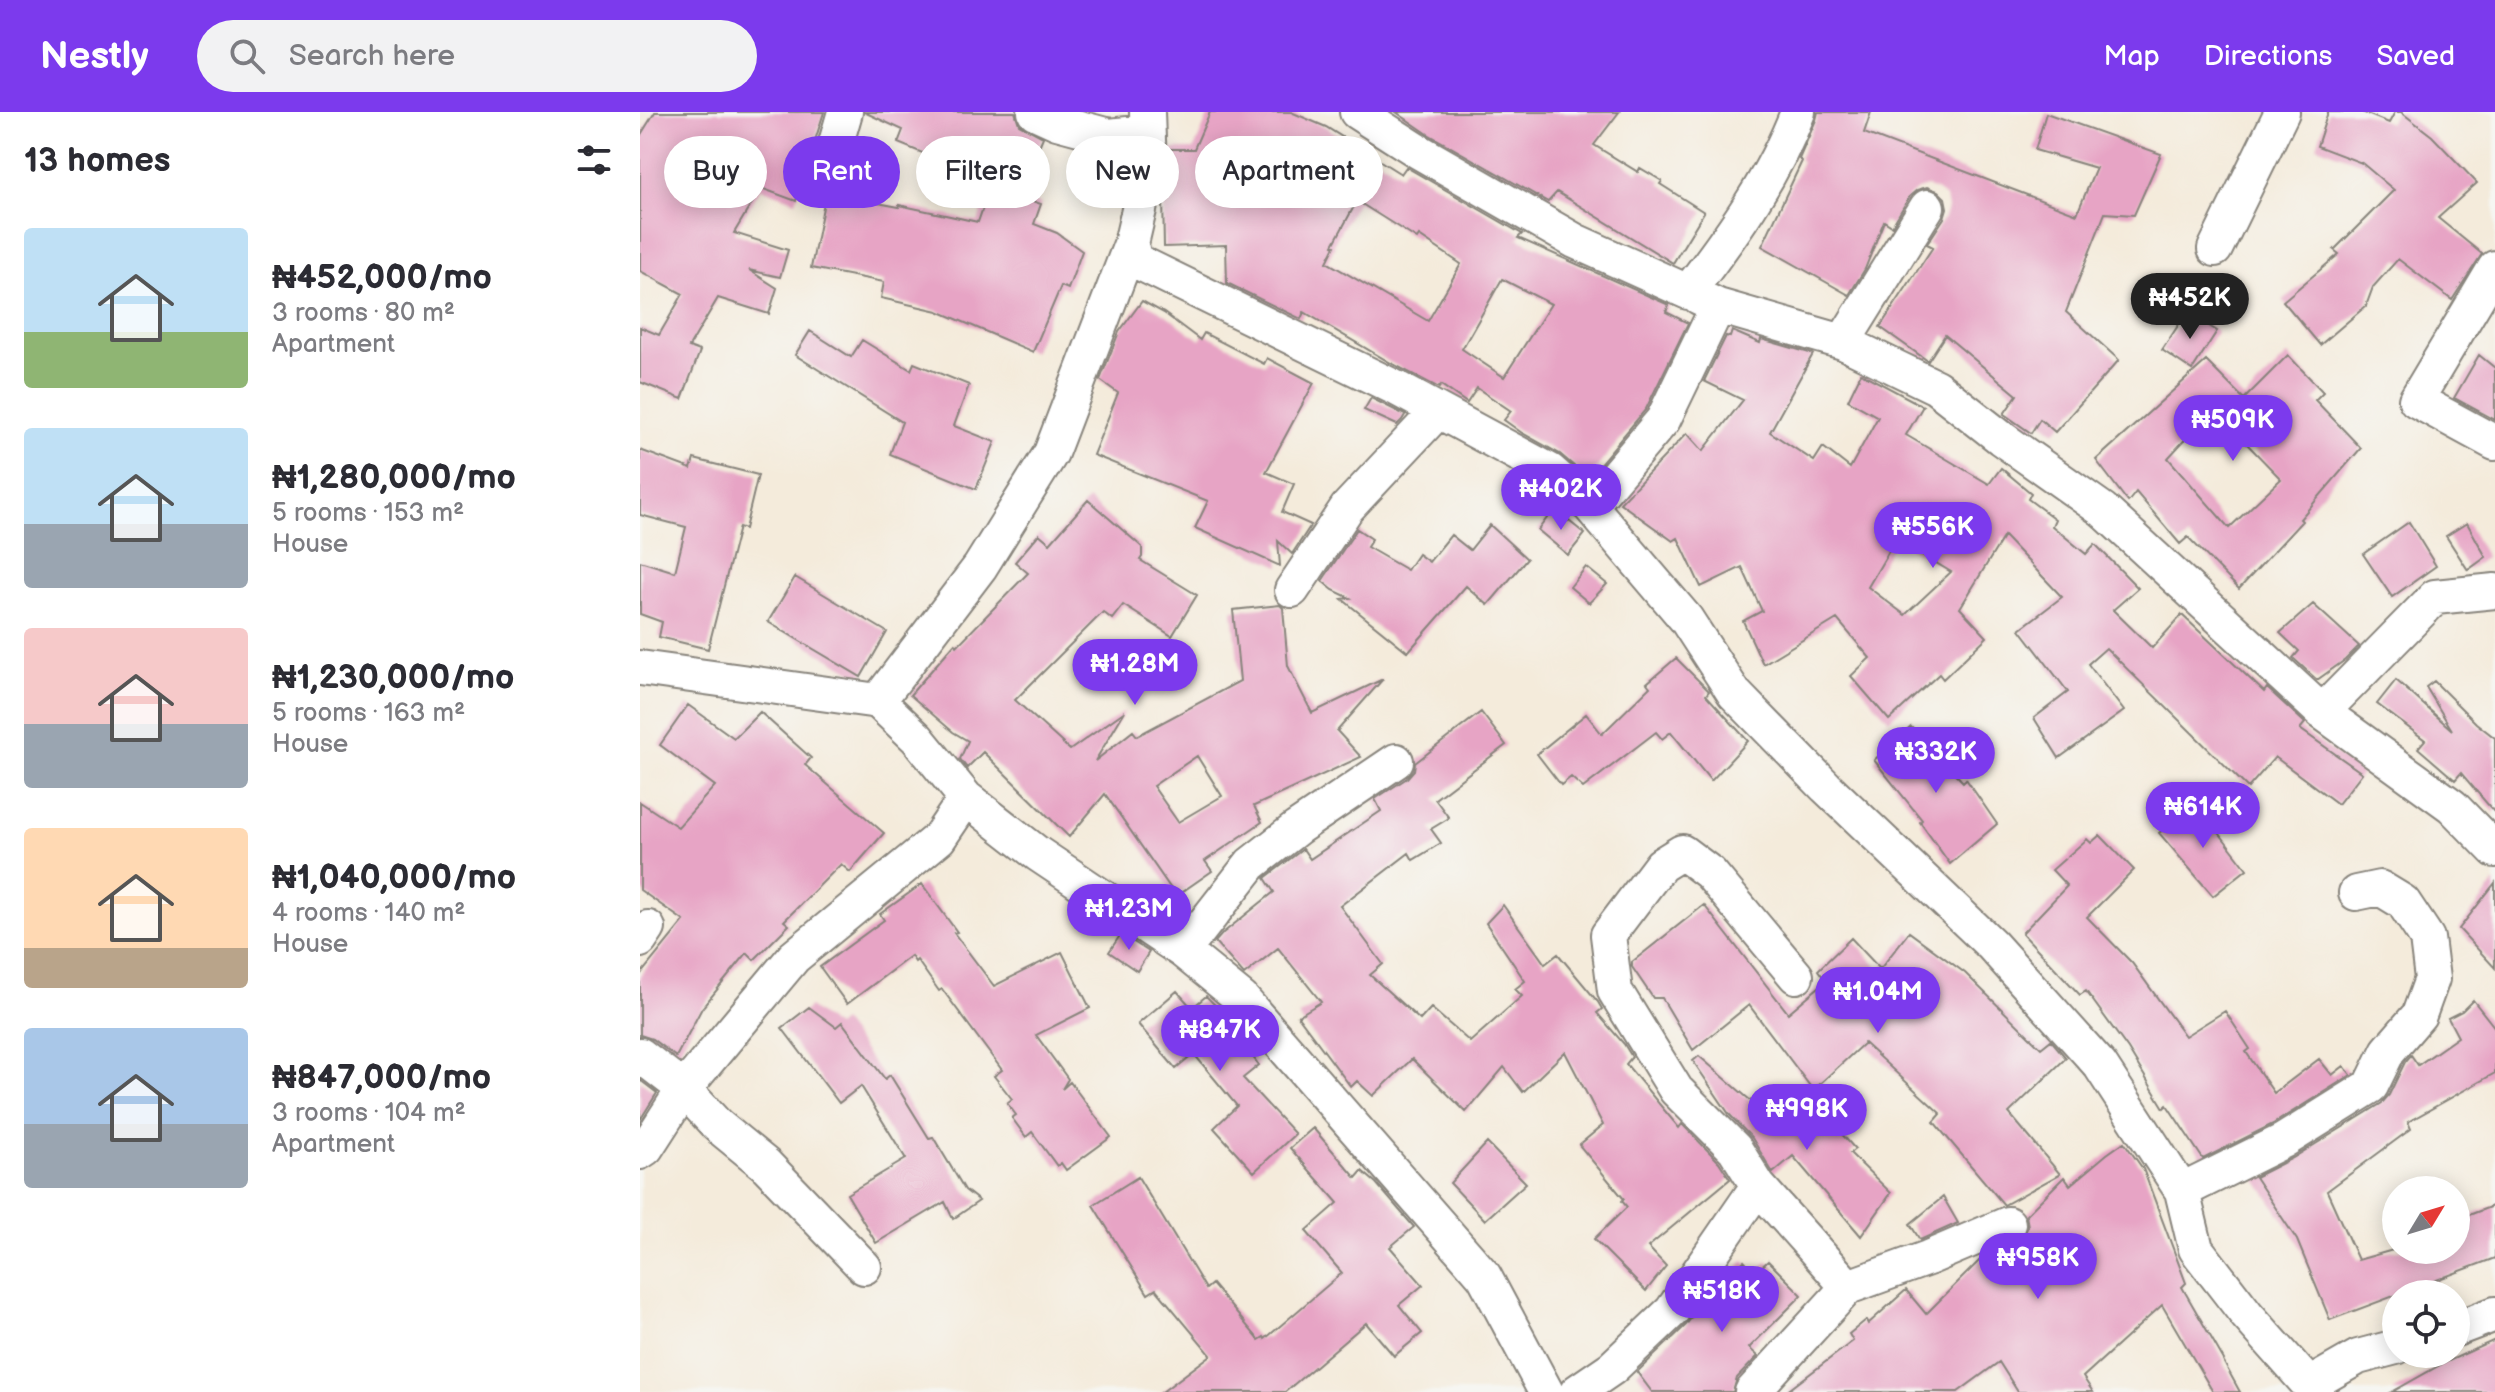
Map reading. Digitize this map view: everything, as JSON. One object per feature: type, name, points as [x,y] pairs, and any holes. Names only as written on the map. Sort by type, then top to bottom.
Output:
[{"type":"street","points":[[838,136],[845,112]]},
{"type":"street","points":[[878,701],[980,567],[1051,453],[1131,244],[1149,167],[1147,122],[1109,136],[1057,122],[1035,112]]},
{"type":"street","points":[[1357,112],[1418,151],[1575,241],[1703,299],[1843,342],[1936,387],[2001,438],[2103,510],[2322,712],[2452,806],[2495,850]]},
{"type":"street","points":[[1590,506],[1663,420],[1703,299],[1732,234],[1765,180],[1798,112]]},
{"type":"street","points":[[2215,249],[2282,112]]},
{"type":"street","points":[[1843,342],[1927,207]]},
{"type":"street","points":[[1131,244],[1134,260],[1398,389],[1550,471],[1590,506],[1686,619],[1734,693],[1826,787],[1992,945],[2100,1065],[2182,1191],[2196,1249],[2310,1389],[2358,1357],[2382,1351]]},
{"type":"street","points":[[2495,268],[2416,400],[2495,443]]},
{"type":"street","points":[[1292,590],[1347,508],[1437,412]]},
{"type":"street","points":[[2322,712],[2435,597],[2495,591]]},
{"type":"street","points":[[2435,597],[2466,600],[2495,616]]},
{"type":"street","points":[[640,668],[878,701],[917,738],[966,798],[1038,854],[1183,951],[1242,999],[1484,1276],[1546,1392]]},
{"type":"street","points":[[1183,951],[1251,864],[1297,828],[1396,761]]},
{"type":"street","points":[[640,1152],[646,1148],[684,1089],[794,957],[939,838],[966,798]]},
{"type":"street","points":[[1796,976],[1710,873],[1682,852],[1661,865],[1608,935],[1615,991],[1676,1090],[1735,1149],[1758,1186],[1848,1287]]},
{"type":"street","points":[[2182,1191],[2283,1141],[2371,1086],[2388,1051],[2419,1015],[2432,979],[2427,938],[2403,902],[2380,888],[2356,893]]},
{"type":"street","points":[[640,1055],[684,1089],[717,1125],[766,1165],[864,1267]]},
{"type":"street","points":[[1577,1392],[1612,1368],[1672,1311],[1758,1186]]},
{"type":"street","points":[[1752,1392],[1848,1287],[2008,1224]]},
{"type":"street","points":[[2470,1324],[2495,1314]]},
{"type":"building","points":[[655,112],[824,112],[816,136],[783,136],[783,196],[767,190],[767,136],[664,136],[664,208],[749,208],[734,233],[788,250],[780,277],[749,270],[777,288],[769,314],[718,298],[689,347],[700,351],[682,399],[640,382],[640,327],[659,335],[683,294],[640,271],[640,136]]},
{"type":"building","points":[[864,112],[1015,112],[1019,124],[1041,136],[916,136],[916,150],[900,144],[903,130]]},
{"type":"building","points":[[1210,112],[1291,112],[1340,136],[1200,136]]},
{"type":"building","points":[[1396,112],[1619,112],[1594,145],[1638,172],[1640,168],[1662,181],[1660,184],[1704,212],[1673,263],[1557,192],[1548,202],[1428,134]]},
{"type":"building","points":[[1818,112],[1871,112],[1864,133],[2077,214],[2096,168],[2035,150],[2046,113],[2161,154],[2134,215],[2105,213],[2066,312],[2119,360],[2055,432],[2040,419],[2031,433],[2004,414],[2017,395],[1945,335],[1928,361],[1880,327],[1933,247],[1927,244],[1947,208],[1945,198],[1938,191],[1927,187],[1917,190],[1892,226],[1884,221],[1865,269],[1849,295],[1762,246],[1802,161],[1799,159]]},
{"type":"building","points":[[2328,112],[2362,112],[2389,123],[2395,112],[2401,112],[2432,136],[2477,183],[2438,218],[2482,254],[2452,300],[2398,259],[2373,287],[2366,306],[2320,345],[2283,301],[2339,254],[2334,250],[2394,190],[2362,163],[2317,146]]},
{"type":"building","points":[[1195,147],[1195,208],[1353,208],[1327,262],[1428,321],[1461,264],[1368,208],[1383,208],[1383,163],[1401,174],[1406,167],[1522,234],[1518,238],[1669,305],[1666,312],[1688,323],[1646,409],[1588,478],[1560,454],[1504,420],[1511,411],[1477,388],[1467,403],[1441,385],[1439,388],[1391,363],[1304,312],[1301,319],[1227,283],[1226,245],[1164,247],[1163,208],[1179,208],[1179,149]],"holes":[[[1502,279],[1551,304],[1504,377],[1462,349]]]},
{"type":"building","points":[[900,205],[978,222],[983,208],[1040,208],[1034,224],[1057,233],[1082,251],[1068,289],[1061,286],[1033,352],[938,311],[881,298],[884,282],[811,268],[823,208],[900,208]]},
{"type":"building","points":[[1142,301],[1200,340],[1204,333],[1264,364],[1267,358],[1314,383],[1266,472],[1294,484],[1282,512],[1311,525],[1292,554],[1278,541],[1280,566],[1195,528],[1208,501],[1093,455],[1118,393],[1100,380],[1119,332]]},
{"type":"building","points":[[2187,312],[2217,331],[2192,370],[2162,350]]},
{"type":"building","points":[[810,331],[851,357],[862,340],[911,370],[914,363],[969,385],[954,426],[995,442],[976,489],[890,454],[902,422],[795,355]]},
{"type":"building","points":[[1732,331],[1760,343],[1761,339],[1813,354],[1770,432],[1814,461],[1823,447],[1850,468],[1878,417],[1848,400],[1861,373],[1923,406],[1906,435],[1989,484],[2001,468],[2031,493],[2028,499],[2055,519],[2052,526],[2086,554],[2095,544],[2138,588],[2113,610],[2152,648],[2182,615],[2264,692],[2267,688],[2305,723],[2300,729],[2362,773],[2338,804],[2275,757],[2248,788],[2106,648],[2088,664],[2124,711],[2059,758],[2034,718],[2068,692],[2020,629],[2062,597],[2004,536],[1960,608],[1987,637],[1943,679],[1939,674],[1889,720],[1851,676],[1870,658],[1837,619],[1763,664],[1743,621],[1762,611],[1742,567],[1701,587],[1678,538],[1673,541],[1620,503],[1687,433],[1703,451],[1743,400],[1704,381],[1726,336],[1730,337]],"holes":[[[1896,539],[1951,572],[1905,615],[1868,587]]]},
{"type":"building","points":[[2288,355],[2323,392],[2315,400],[2361,448],[2300,519],[2302,521],[2239,589],[2188,537],[2180,544],[2136,492],[2128,502],[2096,460],[2206,361],[2244,399]],"holes":[[[2213,409],[2281,479],[2229,528],[2168,458]]]},
{"type":"building","points":[[2479,355],[2495,368],[2495,420],[2454,398]]},
{"type":"building","points":[[1371,398],[1405,415],[1402,420],[1397,425],[1364,410]]},
{"type":"building","points":[[640,450],[691,469],[694,459],[758,475],[745,529],[739,527],[708,649],[659,637],[662,622],[640,614],[640,561],[675,572],[686,527],[640,515]]},
{"type":"building","points":[[1088,500],[1142,547],[1140,560],[1197,595],[1172,636],[1123,605],[1112,619],[1103,612],[1015,700],[1070,750],[1125,711],[1095,761],[1133,731],[1137,736],[1240,681],[1233,610],[1280,605],[1283,608],[1288,666],[1312,713],[1383,679],[1337,731],[1361,757],[1254,806],[1262,822],[1205,861],[1212,871],[1176,896],[1105,794],[1069,837],[983,752],[967,768],[960,759],[968,741],[910,695],[955,643],[957,646],[1028,573],[1015,562],[1039,534],[1050,543]],"holes":[[[1197,756],[1222,796],[1178,822],[1153,786]]]},
{"type":"building","points":[[1554,509],[1585,534],[1568,555],[1538,530]]},
{"type":"building","points":[[2409,522],[2436,566],[2392,597],[2363,554]]},
{"type":"building","points":[[2467,523],[2486,557],[2468,570],[2446,536]]},
{"type":"building","points":[[1490,525],[1527,559],[1488,605],[1466,586],[1408,652],[1342,599],[1350,598],[1322,581],[1357,529],[1372,539],[1367,547],[1407,570],[1418,554],[1429,562],[1451,535],[1470,550]]},
{"type":"building","points":[[1586,567],[1607,584],[1589,603],[1570,587]]},
{"type":"building","points":[[795,577],[887,632],[861,677],[768,622]]},
{"type":"building","points":[[2313,604],[2359,646],[2317,680],[2293,658],[2299,651],[2280,633]]},
{"type":"building","points":[[1676,658],[1709,691],[1706,695],[1748,741],[1711,781],[1671,732],[1662,739],[1656,732],[1583,788],[1571,777],[1561,785],[1537,754],[1586,714],[1602,734],[1650,687],[1647,683]]},
{"type":"building","points":[[2396,680],[2452,730],[2426,687],[2434,681],[2495,738],[2495,813],[2461,773],[2455,780],[2418,748],[2425,740],[2377,704]]},
{"type":"building","points":[[688,705],[734,738],[760,712],[811,758],[805,765],[884,833],[850,872],[841,864],[784,921],[789,925],[754,960],[747,953],[702,1008],[676,1057],[652,1039],[640,1035],[640,975],[684,921],[640,890],[640,802],[678,827],[715,786],[660,745]]},
{"type":"building","points":[[1481,712],[1506,745],[1435,799],[1449,818],[1431,829],[1441,843],[1413,860],[1409,853],[1340,906],[1383,964],[1370,975],[1420,1020],[1431,1008],[1470,1042],[1522,996],[1515,989],[1525,981],[1486,923],[1503,905],[1545,964],[1558,954],[1598,1002],[1602,1009],[1597,1013],[1632,1057],[1626,1064],[1679,1128],[1682,1124],[1719,1162],[1730,1179],[1648,1247],[1666,1266],[1646,1291],[1594,1239],[1627,1207],[1622,1201],[1624,1199],[1579,1145],[1603,1125],[1565,1052],[1523,1092],[1504,1067],[1466,1112],[1412,1059],[1373,1096],[1357,1081],[1351,1087],[1298,1016],[1321,1002],[1278,948],[1244,975],[1215,942],[1274,892],[1265,878],[1303,849],[1310,859],[1381,811],[1375,799],[1407,778],[1414,770],[1415,763]]},
{"type":"building","points":[[1911,727],[1963,782],[1966,779],[1997,824],[1950,864],[1920,822],[1922,820],[1874,760]]},
{"type":"building","points":[[2196,803],[2247,869],[2213,896],[2159,833]]},
{"type":"building","points":[[2100,835],[2134,870],[2087,917],[2132,963],[2185,1036],[2225,1011],[2250,1049],[2246,1052],[2274,1093],[2319,1059],[2332,1075],[2344,1066],[2351,1075],[2273,1124],[2203,1159],[2167,1105],[2164,1108],[2128,1049],[2086,991],[2080,995],[2022,933],[2067,886],[2052,870],[2087,839],[2091,843]]},
{"type":"building","points":[[2495,883],[2495,968],[2459,929]]},
{"type":"building","points":[[922,884],[994,986],[1062,952],[1090,1008],[1036,1035],[1068,1079],[1062,1089],[1070,1082],[1111,1137],[1066,1170],[1061,1163],[1057,1166],[1032,1132],[1026,1137],[1012,1118],[1016,1115],[1007,1103],[1012,1099],[994,1076],[1002,1070],[917,960],[915,962],[911,956],[847,1004],[820,967],[884,920],[880,914]]},
{"type":"building","points":[[1704,905],[1788,1013],[1826,981],[1818,970],[1851,938],[1880,969],[1909,932],[1965,973],[2041,1048],[2051,1040],[2066,1058],[2009,1113],[2060,1174],[2004,1205],[1934,1122],[1941,1114],[1864,1043],[1813,1090],[1749,1005],[1693,1050],[1662,998],[1653,998],[1632,967],[1632,962]]},
{"type":"building","points":[[1121,934],[1149,952],[1137,971],[1109,952]]},
{"type":"building","points":[[1177,991],[1192,1008],[1206,996],[1226,1016],[1223,1019],[1259,1065],[1243,1078],[1295,1134],[1254,1172],[1214,1128],[1237,1106],[1194,1054],[1176,1069],[1138,1024]]},
{"type":"building","points":[[2473,1000],[2495,1028],[2495,1073],[2408,1122],[2411,1129],[2327,1191],[2358,1260],[2382,1253],[2382,1264],[2470,1264],[2470,1215],[2495,1205],[2495,1258],[2436,1280],[2382,1280],[2382,1300],[2330,1320],[2297,1240],[2255,1177],[2293,1158],[2382,1103],[2411,1055],[2418,1065],[2458,1037],[2448,1018],[2462,1011]]},
{"type":"building","points":[[809,1007],[836,1027],[842,1022],[885,1079],[890,1075],[965,1190],[979,1201],[953,1219],[945,1202],[876,1243],[847,1194],[906,1159],[861,1086],[839,1103],[782,1028]]},
{"type":"building","points":[[1699,1056],[1787,1132],[1816,1105],[1855,1149],[1850,1153],[1891,1193],[1861,1236],[1793,1156],[1773,1173],[1752,1138],[1729,1114],[1693,1061]]},
{"type":"building","points":[[640,1080],[657,1093],[640,1120]]},
{"type":"building","points":[[1313,1128],[1356,1178],[1362,1171],[1414,1227],[1390,1247],[1423,1285],[1399,1305],[1422,1333],[1394,1356],[1366,1323],[1285,1392],[1162,1392],[1211,1355],[1156,1289],[1148,1294],[1093,1205],[1138,1177],[1206,1289],[1212,1284],[1259,1340],[1265,1339],[1342,1273],[1306,1231],[1338,1203],[1290,1148]]},
{"type":"building","points":[[2124,1142],[2143,1169],[2186,1283],[2182,1287],[2240,1392],[2213,1392],[2162,1305],[2083,1377],[2093,1392],[2018,1392],[1999,1362],[1958,1392],[1786,1392],[1853,1341],[1849,1334],[1866,1320],[1868,1324],[1906,1290],[1926,1314],[1985,1255],[2023,1237],[2028,1226],[2026,1215],[2064,1177],[2070,1185]]},
{"type":"building","points":[[1487,1143],[1526,1183],[1485,1220],[1450,1183]]},
{"type":"building","points":[[1943,1197],[1958,1223],[1920,1240],[1910,1224]]},
{"type":"building","points":[[1744,1261],[1755,1273],[1768,1261],[1802,1295],[1749,1348],[1758,1356],[1737,1378],[1733,1392],[1652,1392],[1637,1372],[1686,1325],[1705,1299]]},
{"type":"building","points":[[2495,1340],[2495,1392],[2392,1392],[2435,1368],[2470,1368],[2470,1351]]}]
